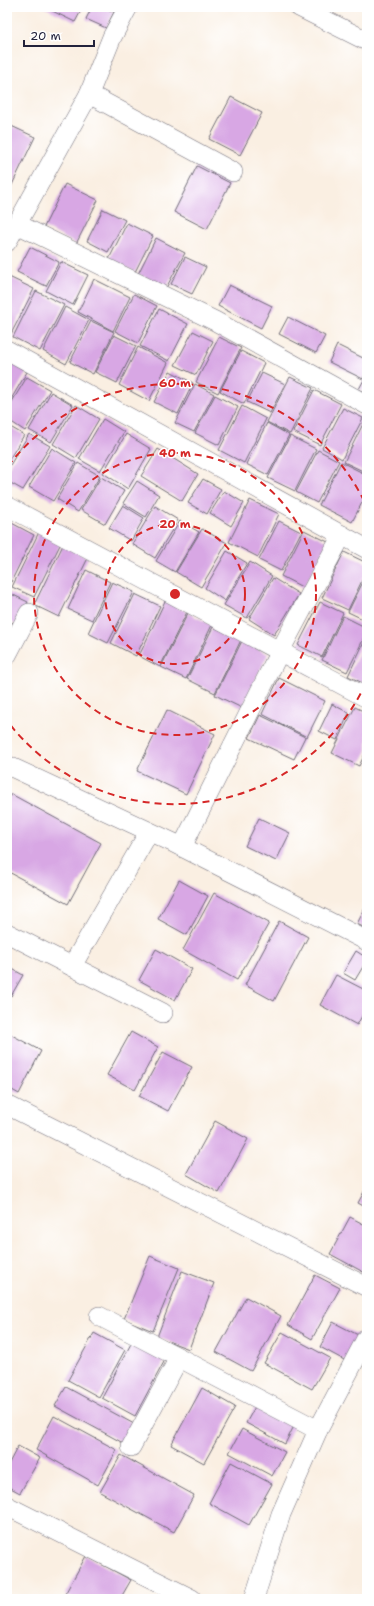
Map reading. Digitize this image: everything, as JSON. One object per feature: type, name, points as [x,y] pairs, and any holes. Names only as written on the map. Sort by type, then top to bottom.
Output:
[{"type":"street","points":[[7,242],[89,94],[112,37],[128,7]]},
{"type":"street","points":[[299,7],[367,41]]},
{"type":"street","points":[[89,94],[233,172]]},
{"type":"street","points":[[17,224],[214,321],[367,405]]},
{"type":"street","points":[[7,350],[367,549]]},
{"type":"street","points":[[7,506],[367,698]]},
{"type":"street","points":[[182,847],[280,651],[342,535]]},
{"type":"street","points":[[7,655],[29,613]]},
{"type":"street","points":[[7,765],[182,847],[367,941]]},
{"type":"street","points":[[72,966],[149,832]]},
{"type":"street","points":[[7,933],[163,1013]]},
{"type":"street","points":[[7,1105],[367,1287]]},
{"type":"street","points":[[99,1316],[318,1430]]},
{"type":"street","points":[[254,1599],[276,1527],[318,1430],[367,1337]]},
{"type":"street","points":[[131,1447],[179,1358]]},
{"type":"street","points":[[7,1506],[192,1599]]},
{"type":"building","points":[[44,7],[83,7],[75,22]]},
{"type":"building","points":[[92,7],[103,7],[114,12],[106,28],[86,19]]},
{"type":"building","points":[[231,97],[262,113],[240,155],[209,139]]},
{"type":"building","points":[[7,124],[35,137],[11,187],[7,185]]},
{"type":"building","points":[[197,166],[230,183],[207,229],[174,212]]},
{"type":"building","points":[[65,184],[98,200],[76,244],[44,227]]},
{"type":"building","points":[[103,209],[125,220],[108,252],[87,241]]},
{"type":"building","points":[[127,223],[153,236],[135,272],[109,259]]},
{"type":"building","points":[[156,238],[185,253],[166,288],[138,274]]},
{"type":"building","points":[[30,247],[59,262],[46,286],[17,272]]},
{"type":"building","points":[[185,257],[206,267],[192,294],[171,284]]},
{"type":"building","points":[[61,262],[88,275],[73,305],[46,291]]},
{"type":"building","points":[[7,276],[34,289],[11,334],[7,332]]},
{"type":"building","points":[[94,279],[130,297],[113,331],[78,312]]},
{"type":"building","points":[[229,285],[272,306],[261,328],[218,306]]},
{"type":"building","points":[[36,291],[64,305],[40,351],[13,337]]},
{"type":"building","points":[[134,294],[157,306],[138,343],[115,331]]},
{"type":"building","points":[[65,307],[89,320],[66,364],[43,351]]},
{"type":"building","points":[[159,309],[188,324],[169,361],[140,346]]},
{"type":"building","points":[[288,317],[325,336],[316,353],[279,334]]},
{"type":"building","points":[[91,321],[114,332],[93,374],[70,362]]},
{"type":"building","points":[[193,331],[213,341],[196,375],[175,365]]},
{"type":"building","points":[[114,335],[136,346],[117,383],[95,372]]},
{"type":"building","points":[[219,337],[241,348],[218,393],[196,382]]},
{"type":"building","points":[[337,345],[367,360],[367,371],[363,379],[329,362]]},
{"type":"building","points":[[138,347],[168,363],[149,401],[119,385]]},
{"type":"building","points":[[241,351],[264,363],[244,404],[220,391]]},
{"type":"building","points":[[7,360],[27,372],[7,406]]},
{"type":"building","points":[[170,371],[193,383],[178,414],[154,402]]},
{"type":"building","points":[[262,373],[285,384],[270,413],[247,402]]},
{"type":"building","points":[[367,374],[367,393],[359,389]]},
{"type":"building","points":[[27,377],[50,390],[25,431],[7,419],[7,410]]},
{"type":"building","points":[[290,377],[313,388],[290,434],[267,422]]},
{"type":"building","points":[[195,384],[214,394],[194,432],[175,423]]},
{"type":"building","points":[[314,390],[341,404],[320,445],[293,432]]},
{"type":"building","points":[[51,392],[73,405],[51,442],[29,430]]},
{"type":"building","points":[[215,395],[238,407],[219,445],[195,433]]},
{"type":"building","points":[[76,405],[99,419],[76,458],[53,444]]},
{"type":"building","points":[[242,406],[266,419],[244,463],[219,450]]},
{"type":"building","points":[[343,408],[363,418],[342,459],[322,448]]},
{"type":"building","points":[[367,416],[367,473],[344,462]]},
{"type":"building","points":[[103,419],[124,432],[100,471],[79,459]]},
{"type":"building","points":[[267,423],[289,435],[268,475],[246,464]]},
{"type":"building","points":[[7,425],[24,435],[7,463]]},
{"type":"building","points":[[29,434],[50,446],[23,490],[7,481],[7,470]]},
{"type":"building","points":[[126,434],[151,449],[128,489],[103,473]]},
{"type":"building","points":[[290,436],[316,449],[295,491],[268,478]]},
{"type":"building","points":[[52,448],[76,463],[53,501],[29,487]]},
{"type":"building","points":[[158,449],[198,474],[182,501],[141,476]]},
{"type":"building","points":[[318,450],[339,461],[317,503],[296,492]]},
{"type":"building","points":[[341,462],[367,475],[367,493],[352,522],[319,505]]},
{"type":"building","points":[[78,463],[100,476],[78,512],[57,499]]},
{"type":"building","points":[[101,477],[124,491],[105,524],[81,510]]},
{"type":"building","points":[[203,479],[221,489],[207,514],[188,503]]},
{"type":"building","points":[[137,481],[159,495],[146,517],[123,503]]},
{"type":"building","points":[[224,491],[244,503],[231,526],[210,513]]},
{"type":"building","points":[[250,500],[279,514],[258,557],[229,542]]},
{"type":"building","points":[[123,505],[144,518],[131,541],[109,528]]},
{"type":"building","points":[[155,506],[178,520],[155,558],[132,544]]},
{"type":"building","points":[[8,521],[34,535],[11,582],[7,580]]},
{"type":"building","points":[[180,521],[199,532],[175,572],[156,561]]},
{"type":"building","points":[[279,521],[301,532],[281,571],[259,560]]},
{"type":"building","points":[[202,529],[227,543],[201,587],[176,572]]},
{"type":"building","points":[[304,530],[328,542],[304,588],[281,576]]},
{"type":"building","points":[[39,532],[61,543],[34,597],[12,587]]},
{"type":"building","points":[[63,545],[88,558],[59,617],[34,605]]},
{"type":"building","points":[[227,551],[247,563],[225,601],[205,588]]},
{"type":"building","points":[[344,552],[367,563],[367,570],[348,610],[322,598]]},
{"type":"building","points":[[250,562],[272,576],[247,618],[224,605]]},
{"type":"building","points":[[86,570],[110,582],[92,620],[68,609]]},
{"type":"building","points":[[367,574],[367,621],[348,612]]},
{"type":"building","points":[[273,578],[299,594],[274,635],[249,619]]},
{"type":"building","points":[[112,582],[134,592],[108,643],[88,633]]},
{"type":"building","points":[[7,592],[28,602],[17,625],[7,620]]},
{"type":"building","points":[[135,594],[160,606],[136,656],[111,643]]},
{"type":"building","points":[[165,601],[187,612],[160,667],[139,656]]},
{"type":"building","points":[[320,602],[343,613],[322,657],[298,645]]},
{"type":"building","points":[[188,613],[212,625],[186,679],[161,667]]},
{"type":"building","points":[[343,616],[367,628],[367,632],[347,672],[322,660]]},
{"type":"building","points":[[213,627],[241,640],[215,693],[187,679]]},
{"type":"building","points":[[367,636],[367,685],[348,676]]},
{"type":"building","points":[[242,641],[268,654],[242,708],[215,695]]},
{"type":"building","points":[[279,678],[325,701],[307,737],[262,714]]},
{"type":"building","points":[[332,704],[349,713],[337,740],[319,731]]},
{"type":"building","points":[[355,707],[367,713],[367,750],[359,766],[332,753]]},
{"type":"building","points":[[167,710],[215,734],[186,794],[137,771]]},
{"type":"building","points":[[260,715],[305,737],[294,759],[249,738]]},
{"type":"building","points":[[11,794],[101,843],[68,904],[7,871],[7,802]]},
{"type":"building","points":[[259,818],[290,833],[276,861],[245,846]]},
{"type":"building","points":[[179,880],[208,896],[187,935],[158,919]]},
{"type":"building","points":[[214,893],[269,923],[237,980],[183,950]]},
{"type":"building","points":[[367,904],[367,929],[357,924]]},
{"type":"building","points":[[279,921],[308,937],[274,1001],[245,985]]},
{"type":"building","points":[[156,949],[192,969],[175,1000],[139,980]]},
{"type":"building","points":[[356,951],[367,958],[367,960],[355,980],[343,973]]},
{"type":"building","points":[[7,966],[23,975],[11,996],[7,994]]},
{"type":"building","points":[[336,975],[367,991],[367,1007],[357,1025],[320,1005]]},
{"type":"building","points":[[131,1032],[158,1047],[135,1090],[107,1075]]},
{"type":"building","points":[[10,1034],[41,1051],[19,1094],[7,1087],[7,1040]]},
{"type":"building","points":[[163,1052],[192,1067],[168,1111],[139,1096]]},
{"type":"building","points":[[215,1121],[248,1139],[219,1193],[186,1174]]},
{"type":"building","points":[[367,1186],[367,1208],[358,1203]]},
{"type":"building","points":[[350,1217],[367,1226],[367,1274],[330,1254]]},
{"type":"building","points":[[150,1256],[179,1268],[153,1331],[124,1319]]},
{"type":"building","points":[[182,1271],[214,1283],[189,1349],[157,1337]]},
{"type":"building","points":[[315,1275],[340,1288],[312,1339],[288,1325]]},
{"type":"building","points":[[246,1297],[281,1316],[251,1371],[216,1352]]},
{"type":"building","points":[[333,1322],[360,1336],[346,1361],[320,1347]]},
{"type":"building","points":[[282,1332],[330,1358],[312,1389],[264,1363]]},
{"type":"building","points":[[94,1333],[125,1350],[99,1397],[68,1380]]},
{"type":"building","points":[[133,1340],[166,1358],[135,1416],[102,1398]]},
{"type":"building","points":[[66,1387],[134,1424],[123,1443],[55,1406]]},
{"type":"building","points":[[202,1388],[235,1407],[204,1463],[171,1445]]},
{"type":"building","points":[[256,1405],[294,1426],[285,1444],[246,1423]]},
{"type":"building","points":[[54,1416],[117,1450],[98,1485],[36,1450]]},
{"type":"building","points":[[242,1429],[285,1452],[272,1476],[229,1453]]},
{"type":"building","points":[[18,1446],[40,1458],[20,1493],[7,1486],[7,1467]]},
{"type":"building","points":[[121,1455],[194,1495],[174,1532],[100,1492]]},
{"type":"building","points":[[231,1462],[272,1484],[249,1525],[209,1503]]},
{"type":"building","points":[[86,1556],[131,1580],[120,1599],[75,1599],[65,1594]]}]
